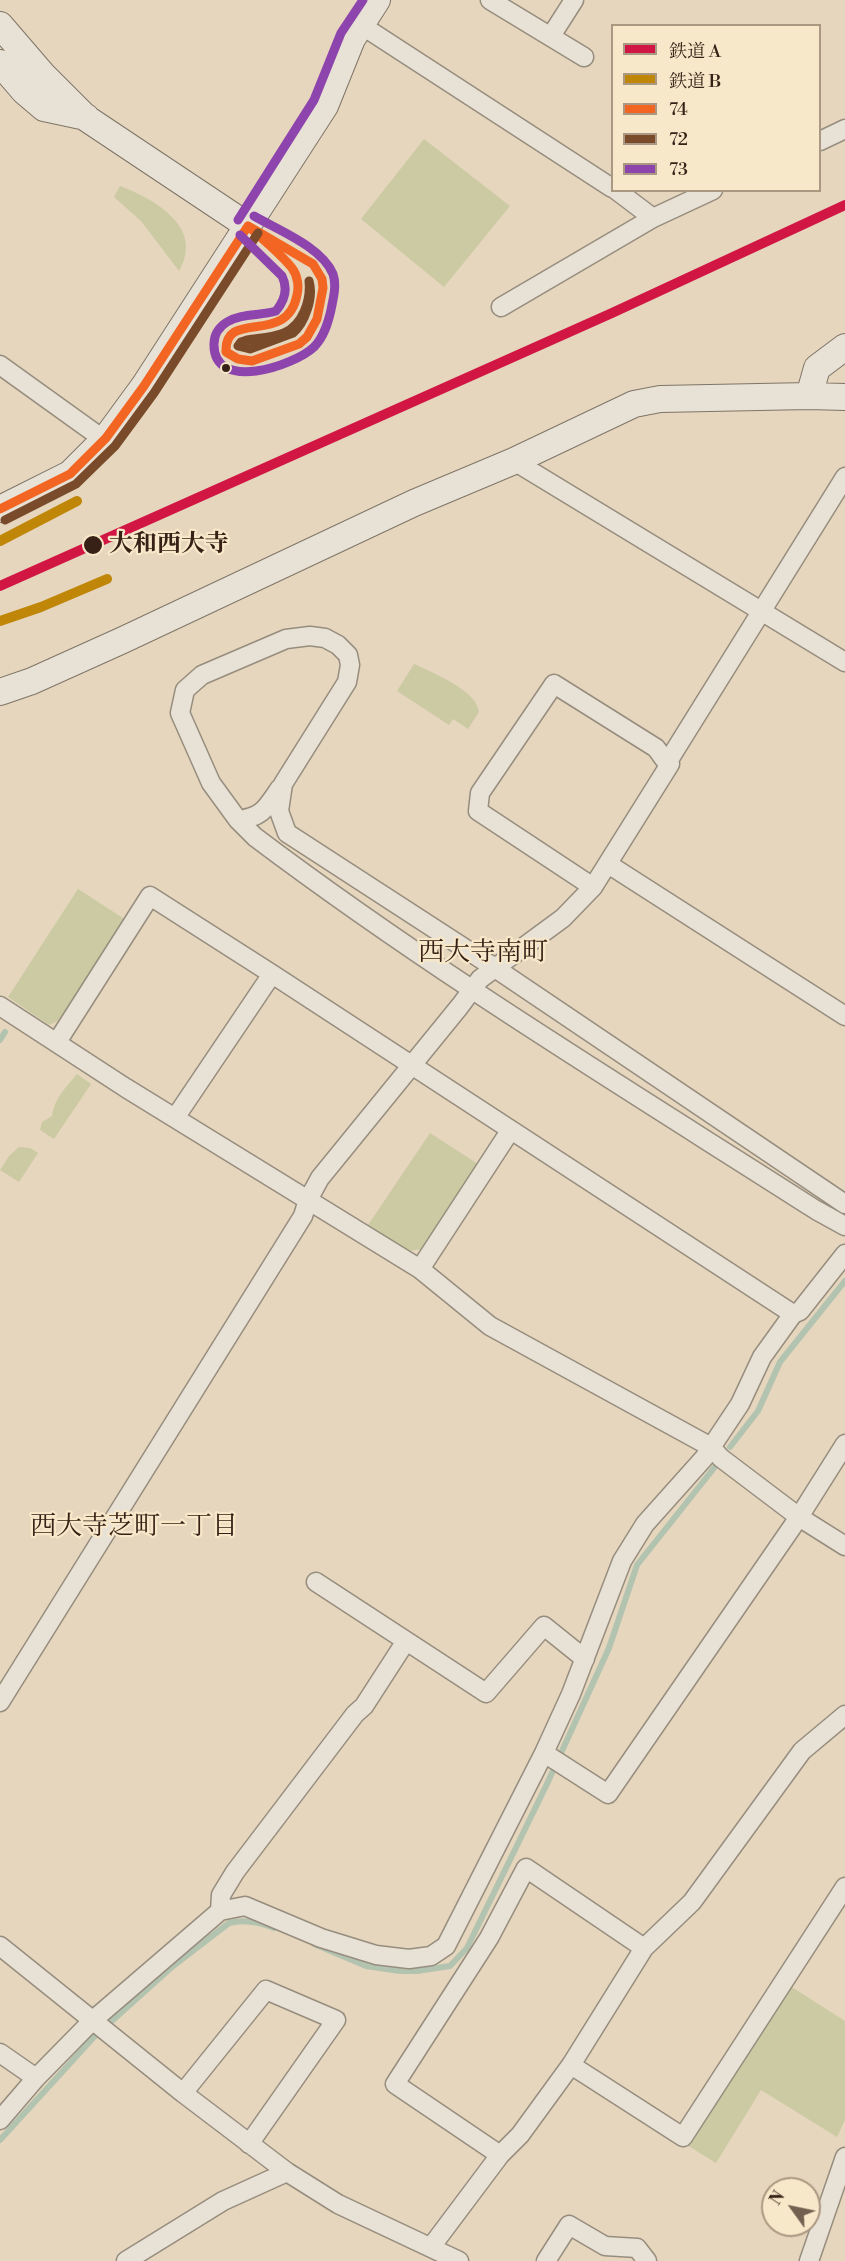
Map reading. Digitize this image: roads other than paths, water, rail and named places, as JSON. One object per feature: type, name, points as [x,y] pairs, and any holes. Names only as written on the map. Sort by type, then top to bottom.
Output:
[{"type":"street","points":[[0,509],[70,474],[106,438],[144,386],[325,106],[352,39],[377,0]]},
{"type":"street","points":[[490,0],[584,57]]},
{"type":"street","points":[[551,36],[574,0]]},
{"type":"street","points":[[0,25],[43,75],[86,117],[248,226]]},
{"type":"street","points":[[360,25],[611,187]]},
{"type":"street","points":[[0,63],[24,91],[44,108],[86,117]]},
{"type":"street","points":[[821,140],[845,129]]},
{"type":"street","points":[[618,192],[654,218]]},
{"type":"street","points":[[501,307],[654,218],[709,192]]},
{"type":"street","points":[[809,396],[817,368],[845,347]]},
{"type":"street","points":[[0,365],[96,434],[106,438]]},
{"type":"street","points":[[0,692],[32,681],[123,640],[414,503],[514,461],[634,404],[660,399],[845,397]]},
{"type":"street","points":[[514,461],[845,662]]},
{"type":"street","points":[[593,887],[478,811],[480,793],[554,684],[656,748],[667,763],[845,477]]},
{"type":"street","points":[[238,820],[253,818],[262,812],[283,784],[347,682],[350,665],[348,655],[338,645],[325,638],[310,636],[286,639],[202,675],[185,690],[180,713],[211,783],[238,820],[255,837],[406,946],[816,1210],[845,1226]]},
{"type":"street","points":[[0,1702],[303,1216],[308,1200],[320,1178],[480,979],[563,918],[593,887],[670,764]]},
{"type":"street","points":[[283,784],[279,811],[287,833],[495,968],[845,1204]]},
{"type":"street","points":[[608,864],[845,1016]]},
{"type":"street","points":[[57,1042],[150,897],[793,1314]]},
{"type":"street","points":[[175,1118],[272,974]]},
{"type":"street","points":[[0,1006],[175,1118],[420,1269],[490,1326],[711,1447],[721,1458],[799,1517],[845,1546]]},
{"type":"street","points":[[420,1269],[510,1131]]},
{"type":"street","points":[[0,2120],[36,2078],[92,2020],[220,1911],[244,1906],[321,1938],[376,1955],[410,1959],[431,1956],[446,1946],[552,1758],[571,1694],[615,1576],[632,1543],[645,1524],[704,1458],[740,1404],[762,1357],[793,1314],[801,1311],[845,1254]]},
{"type":"street","points":[[552,1758],[608,1794],[799,1517],[845,1444]]},
{"type":"street","points":[[316,1582],[486,1693],[544,1626],[585,1659]]},
{"type":"street","points":[[220,1911],[220,1896],[236,1872],[355,1714],[364,1706],[406,1641]]},
{"type":"street","points":[[431,2247],[500,2155],[520,2135],[571,2065],[644,1948],[692,1902],[802,1751],[845,1715]]},
{"type":"street","points":[[500,2155],[395,2084],[489,1938],[526,1868],[644,1948]]},
{"type":"street","points":[[571,2065],[683,2137],[845,1887]]},
{"type":"street","points":[[0,1946],[183,2093],[287,2172],[338,2204],[459,2261]]},
{"type":"street","points":[[183,2093],[266,1990],[336,2020],[249,2144]]},
{"type":"street","points":[[0,2053],[36,2078]]},
{"type":"street","points":[[809,2261],[845,2157]]},
{"type":"street","points":[[126,2261],[223,2201],[287,2172]]},
{"type":"street","points":[[546,2261],[569,2225],[605,2246],[637,2248],[647,2261]]},
{"type":"waterway","points":[[0,1040],[5,1032]]},
{"type":"waterway","points":[[730,1447],[758,1411],[780,1362],[845,1281]]},
{"type":"waterway","points":[[314,1944],[366,1966],[400,1971],[450,1966],[467,1948],[546,1786],[609,1648],[637,1565],[714,1468]]},
{"type":"waterway","points":[[0,2140],[94,2037],[173,1966],[229,1923],[252,1922],[274,1928]]},
{"type":"rail line","name":"A","points":[[0,586],[612,313],[845,205]]},
{"type":"rail line","name":"B","points":[[0,541],[77,501]]},
{"type":"rail line","name":"B","points":[[0,621],[41,607],[107,579]]},
{"type":"place","name":"大和西大寺","points":[[93,545]]},
{"type":"district","name":"西大寺南町","points":[[483,954]]},
{"type":"district","name":"西大寺芝町一丁目","points":[[134,1528]]}]
